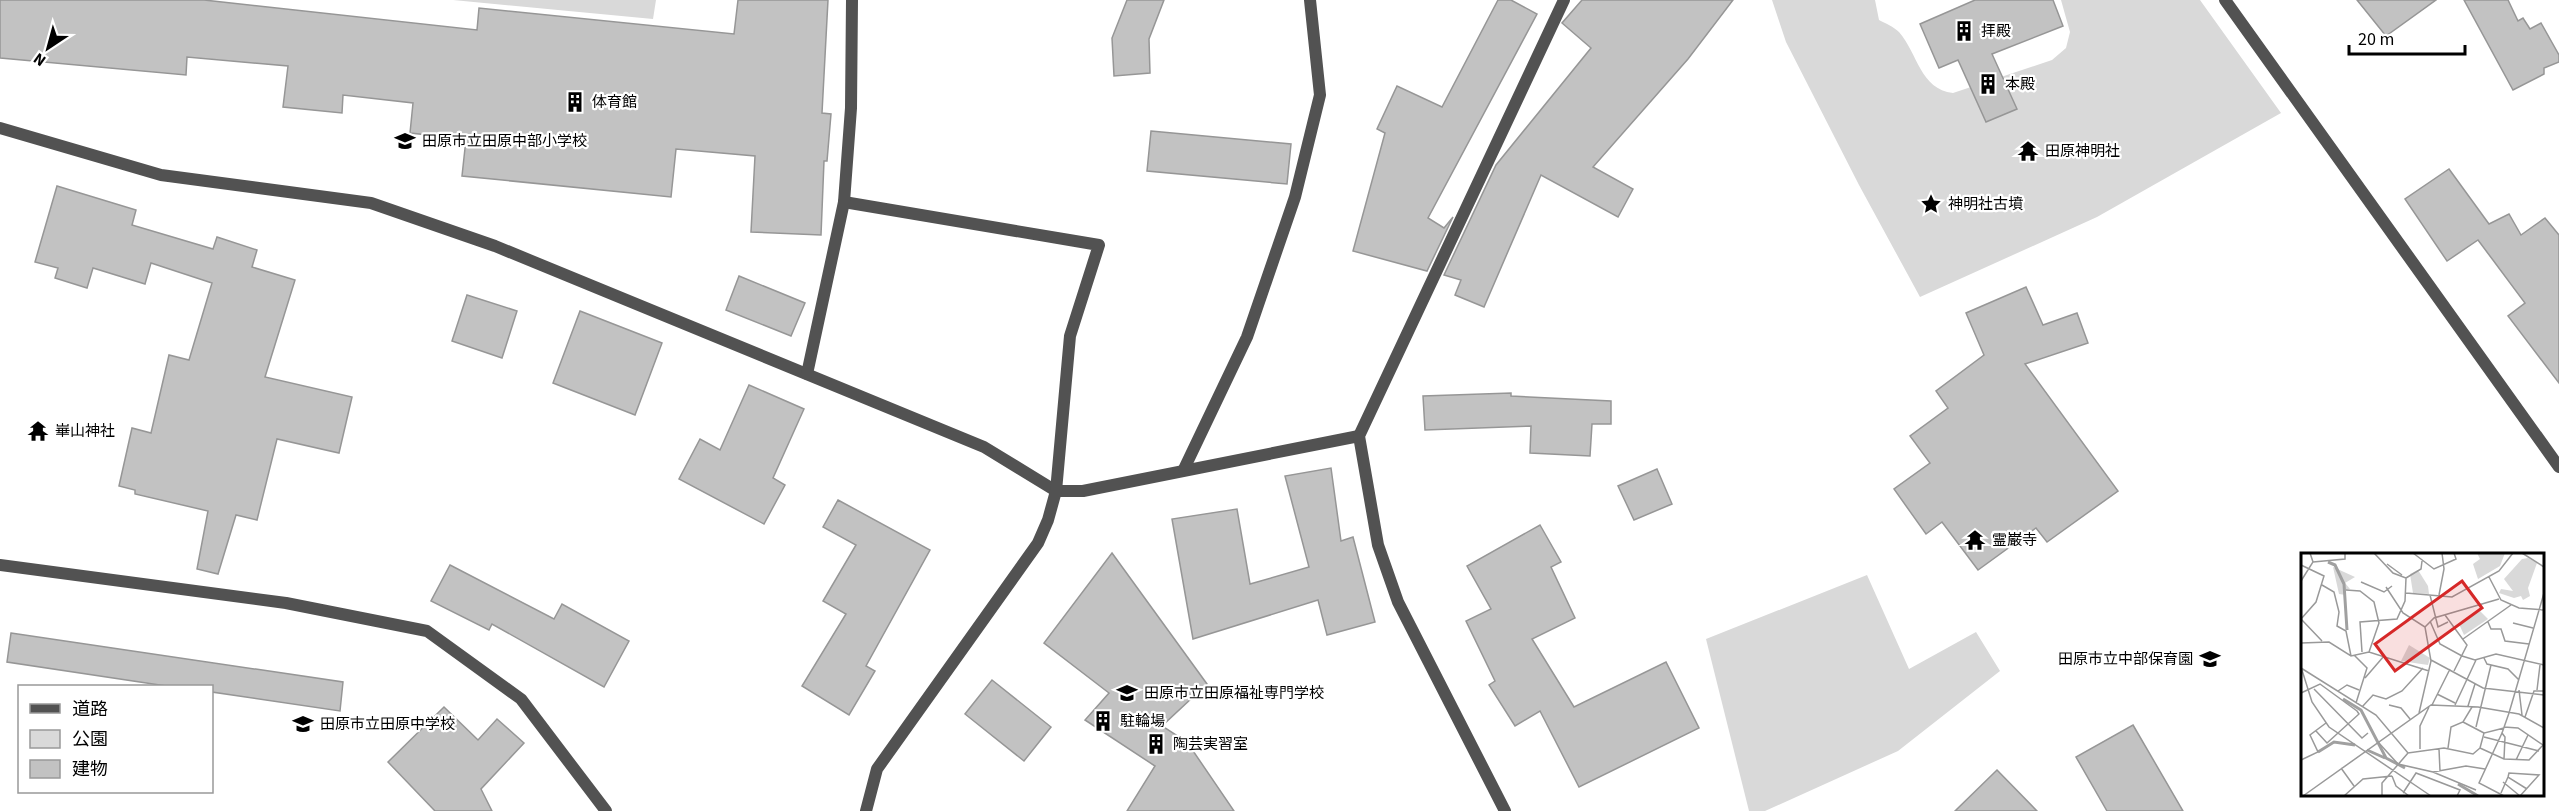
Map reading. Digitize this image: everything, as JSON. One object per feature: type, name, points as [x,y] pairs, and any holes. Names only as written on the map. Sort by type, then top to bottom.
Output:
[{"type":"street","points":[[807,374],[844,202],[851,108],[852,0]]},
{"type":"street","points":[[1184,469],[1247,337],[1295,197],[1320,95],[1310,0]]},
{"type":"street","points":[[1505,811],[1398,602],[1378,545],[1359,436],[1564,0]]},
{"type":"street","points":[[2225,0],[2556,459]]},
{"type":"street","points":[[0,128],[161,175],[371,203],[495,246],[984,447],[1056,490],[1083,491],[1184,469],[1359,436]]},
{"type":"street","points":[[844,202],[1099,245],[1070,336],[1056,490],[1048,520],[1038,543],[877,769],[866,811]]},
{"type":"street","points":[[0,565],[286,603],[427,631],[521,699],[606,811]]},
{"type":"green space","points":[[453,0],[656,0],[653,19]]},
{"type":"green space","name":"田原神明社","points":[[1772,0],[1875,0],[1879,20],[1899,32],[1926,78],[1942,90],[1953,93],[2052,60],[2066,48],[2070,32],[2061,0],[2200,0],[2281,113],[2097,217],[1920,297],[1859,185],[1786,42]]},
{"type":"green space","points":[[1867,575],[1909,669],[1976,632],[2000,671],[1898,751],[1765,811],[1749,811],[1706,639]]},
{"type":"building","points":[[0,0],[204,0],[477,30],[479,8],[734,34],[738,0],[828,0],[822,113],[831,114],[827,161],[824,161],[821,235],[751,232],[755,156],[676,149],[671,197],[462,176],[466,139],[410,133],[413,103],[343,95],[342,113],[283,107],[288,66],[187,57],[186,75],[0,58]]},
{"type":"building","points":[[1127,0],[1164,0],[1149,39],[1150,73],[1114,76],[1112,38]]},
{"type":"building","points":[[1498,0],[1511,0],[1537,14],[1428,218],[1444,228],[1453,217],[1427,271],[1353,251],[1385,133],[1377,129],[1397,86],[1442,107]]},
{"type":"building","points":[[1582,0],[1733,0],[1688,59],[1593,167],[1633,189],[1618,217],[1541,175],[1484,307],[1455,295],[1461,280],[1444,275],[1496,165],[1591,48],[1562,23]]},
{"type":"building","points":[[1975,0],[2053,0],[2063,26],[1992,54],[2017,109],[1986,122],[1958,60],[1939,68],[1920,24]]},
{"type":"building","points":[[2357,0],[2436,0],[2386,36]]},
{"type":"building","points":[[2464,0],[2508,0],[2518,21],[2523,18],[2530,29],[2541,23],[2559,55],[2559,62],[2544,68],[2544,74],[2513,90]]},
{"type":"building","points":[[1151,131],[1291,144],[1287,184],[1147,171]]},
{"type":"building","points":[[2449,169],[2489,224],[2509,214],[2521,235],[2545,218],[2559,235],[2559,383],[2508,316],[2525,303],[2478,240],[2447,261],[2405,199]]},
{"type":"building","points":[[57,186],[136,210],[132,225],[213,249],[217,237],[257,250],[252,267],[295,280],[265,377],[352,397],[339,453],[277,439],[257,520],[236,515],[218,574],[197,569],[208,511],[135,494],[135,490],[119,486],[132,428],[151,433],[169,355],[189,360],[212,283],[151,263],[145,284],[93,268],[87,288],[55,278],[58,268],[35,262]]},
{"type":"building","points":[[739,276],[805,303],[791,336],[726,310]]},
{"type":"building","points":[[2026,287],[2043,325],[2077,313],[2088,343],[2025,364],[2118,491],[2047,542],[2036,528],[1978,570],[1942,522],[1926,534],[1894,489],[1930,463],[1910,436],[1948,408],[1936,391],[1984,355],[1966,313]]},
{"type":"building","points":[[467,295],[517,311],[502,358],[452,341]]},
{"type":"building","points":[[580,311],[662,343],[635,415],[553,383]]},
{"type":"building","points":[[749,385],[804,409],[773,478],[785,485],[764,524],[679,479],[700,439],[720,450]]},
{"type":"building","points":[[1511,393],[1511,396],[1611,401],[1611,424],[1592,424],[1590,456],[1530,453],[1531,426],[1425,430],[1423,396]]},
{"type":"building","points":[[1331,468],[1341,541],[1353,537],[1375,622],[1327,635],[1318,600],[1193,639],[1172,519],[1237,509],[1250,584],[1309,567],[1285,476]]},
{"type":"building","points":[[1657,469],[1672,504],[1634,520],[1618,486]]},
{"type":"building","points":[[838,500],[930,550],[866,666],[875,671],[849,715],[802,686],[846,614],[823,601],[856,545],[823,527]]},
{"type":"building","points":[[1540,525],[1561,562],[1551,567],[1575,618],[1532,639],[1574,707],[1666,662],[1699,728],[1579,787],[1540,711],[1515,726],[1489,685],[1495,681],[1466,621],[1491,609],[1467,566]]},
{"type":"building","points":[[1112,553],[1207,684],[1162,726],[1187,742],[1234,811],[1127,811],[1155,766],[1085,720],[1109,693],[1044,643]]},
{"type":"building","points":[[450,565],[554,619],[562,604],[629,641],[604,687],[492,624],[489,630],[431,601]]},
{"type":"building","points":[[11,633],[343,682],[340,711],[213,692],[213,685],[160,685],[7,662]]},
{"type":"building","points":[[992,680],[1051,727],[1024,761],[965,714]]},
{"type":"building","points":[[444,707],[478,740],[497,719],[524,743],[481,789],[492,811],[435,811],[388,762]]},
{"type":"building","points":[[2133,725],[2183,811],[2107,811],[2076,757]]},
{"type":"building","points":[[1997,770],[2037,811],[1955,811]]},
{"type":"place","name":"拝殿","points":[[1964,31]]},
{"type":"place","name":"本殿","points":[[1988,84]]},
{"type":"place","name":"体育館","points":[[575,102]]},
{"type":"place","name":"田原市立田原中部小学校","points":[[405,141]]},
{"type":"place","name":"田原神明社","points":[[2028,151]]},
{"type":"place","name":"神明社古墳","points":[[1931,204]]},
{"type":"place","name":"崋山神社","points":[[38,431]]},
{"type":"place","name":"霊巌寺","points":[[1975,540]]},
{"type":"place","name":"田原市立中部保育園","points":[[2210,659]]},
{"type":"place","name":"田原市立田原福祉専門学校","points":[[1127,693]]},
{"type":"place","name":"駐輪場","points":[[1103,721]]},
{"type":"place","name":"田原市立田原中学校","points":[[303,724]]},
{"type":"place","name":"陶芸実習室","points":[[1156,744]]}]
